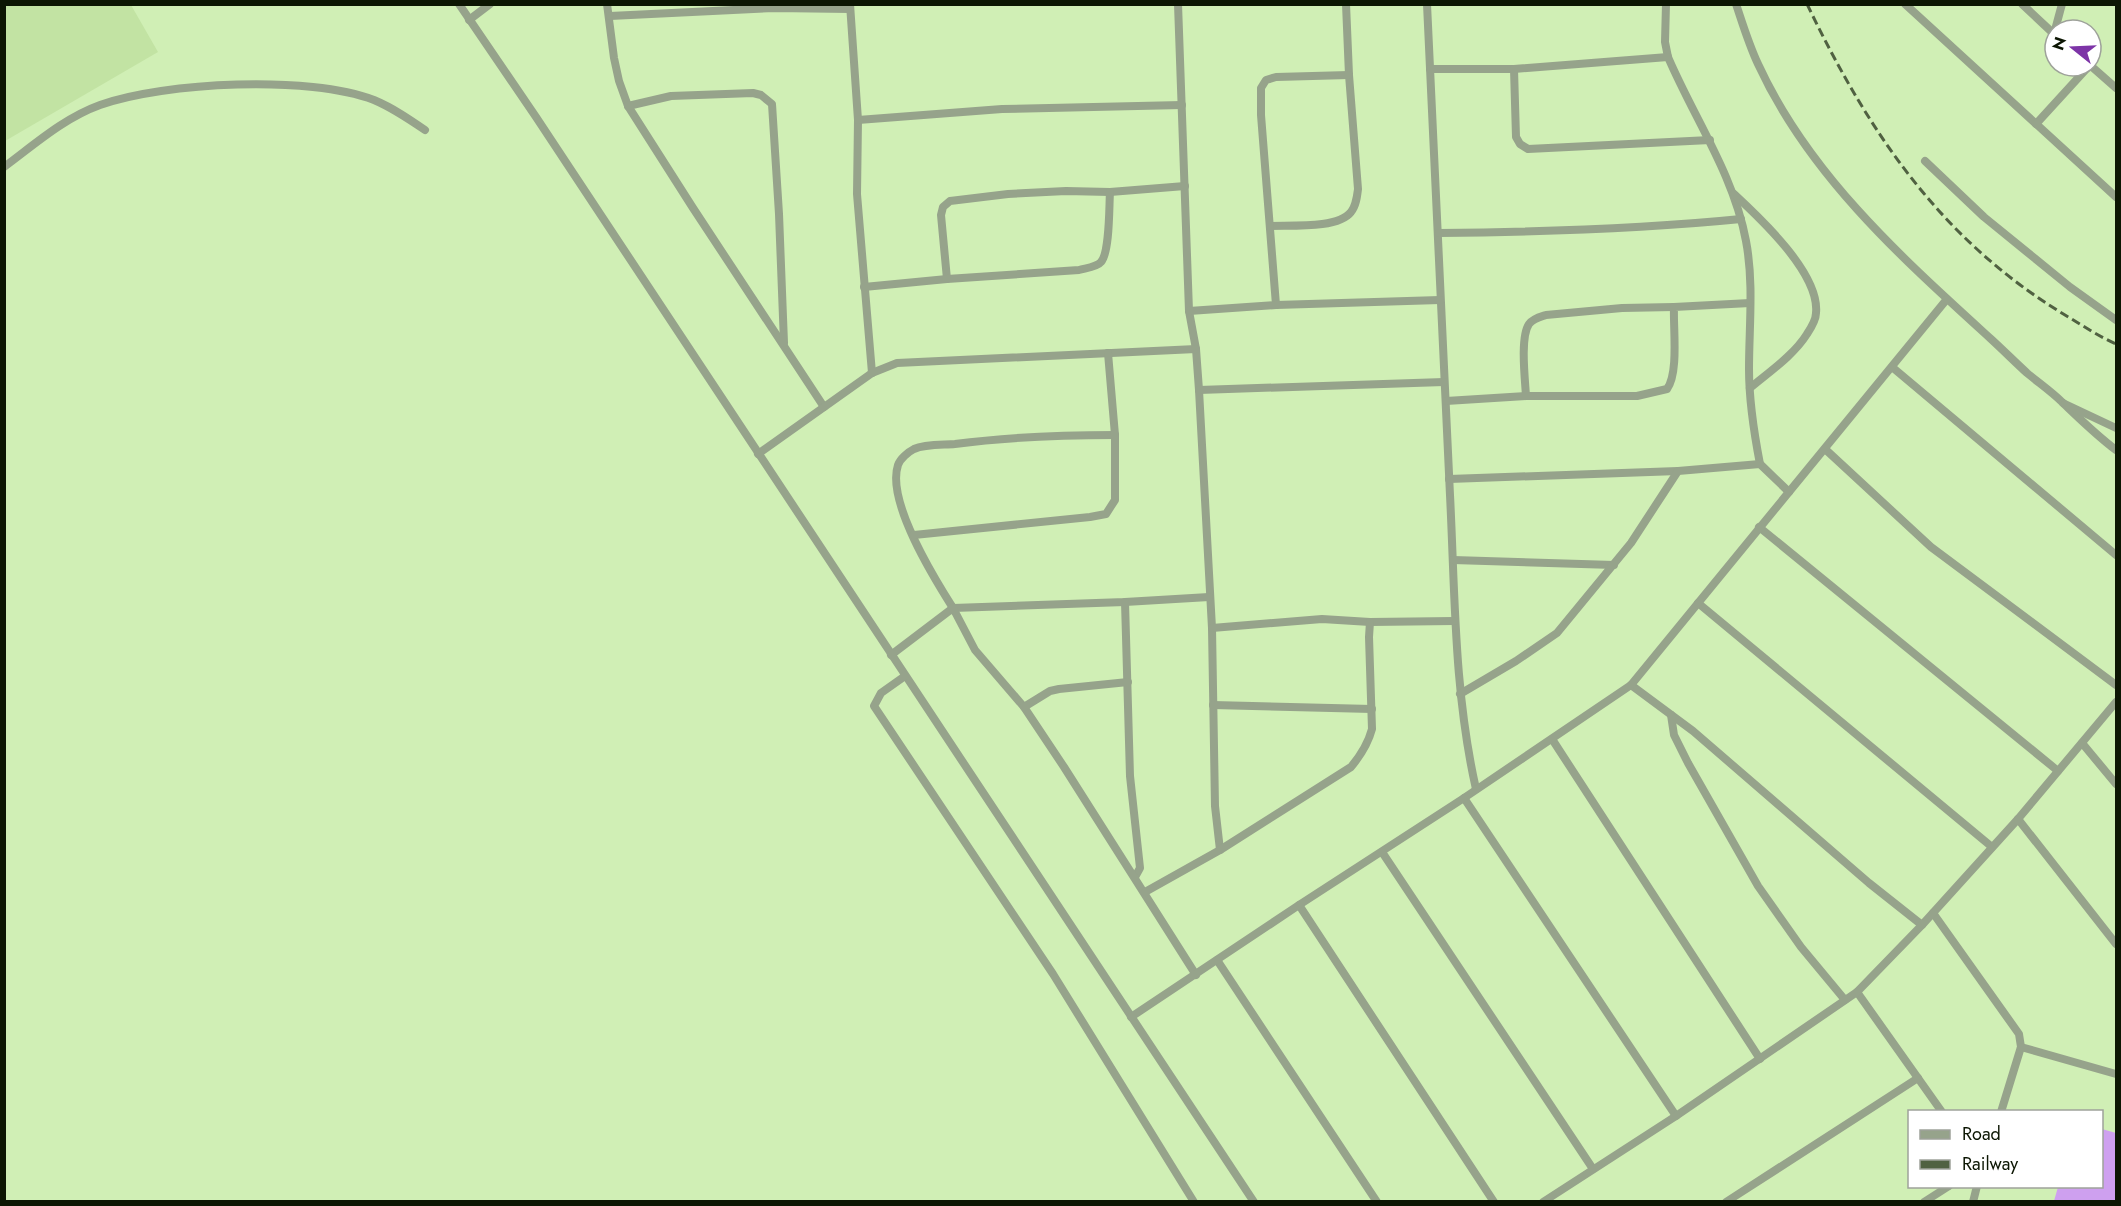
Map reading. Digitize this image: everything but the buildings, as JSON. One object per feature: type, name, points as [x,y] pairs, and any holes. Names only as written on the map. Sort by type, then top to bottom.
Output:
[{"type":"street","points":[[459,4],[1254,1202]]},
{"type":"street","points":[[470,20],[490,4]]},
{"type":"street","points":[[607,4],[614,58],[628,106],[824,407]]},
{"type":"street","points":[[1178,4],[1190,311],[1199,390],[1212,628],[1215,806],[1220,850]]},
{"type":"street","points":[[1270,226],[1330,223],[1352,212],[1358,189],[1346,4]]},
{"type":"street","points":[[1427,4],[1455,621],[1460,694],[1468,753],[1476,789]]},
{"type":"street","points":[[1666,4],[1665,42],[1668,57],[1710,140],[1742,219],[1747,243],[1750,388],[1755,433],[1761,464],[1789,492]]},
{"type":"street","points":[[1736,4],[1745,32],[1763,73],[1792,124],[1815,157],[1871,224],[1947,299],[2063,403],[2095,435],[2116,450]]},
{"type":"street","points":[[1905,4],[2116,197]]},
{"type":"street","points":[[2022,4],[2043,22]]},
{"type":"street","points":[[610,16],[774,6],[850,7],[858,120],[857,194],[872,373]]},
{"type":"street","points":[[1430,69],[1514,69],[1668,57]]},
{"type":"street","points":[[1514,69],[1516,137],[1520,144],[1528,149],[1710,140]]},
{"type":"street","points":[[1276,304],[1261,115],[1261,88],[1266,80],[1276,77],[1349,75]]},
{"type":"street","points":[[2103,77],[2116,88]]},
{"type":"street","points":[[2036,124],[2079,78]]},
{"type":"street","points":[[4,166],[64,122],[100,105],[152,93],[211,86],[280,85],[338,90],[373,100],[398,112],[425,130]]},
{"type":"street","points":[[628,106],[672,96],[753,93],[761,95],[772,104],[783,281],[784,345]]},
{"type":"street","points":[[858,120],[1002,109],[1182,105]]},
{"type":"street","points":[[1925,161],[1984,218],[2070,287],[2116,320]]},
{"type":"street","points":[[947,279],[941,215],[943,207],[950,201],[1008,194],[1066,191],[1110,192],[1185,186]]},
{"type":"street","points":[[864,287],[1080,270],[1098,265],[1103,260],[1105,252],[1110,192]]},
{"type":"street","points":[[1733,193],[1782,243],[1805,274],[1815,299],[1816,314],[1806,336],[1795,349],[1750,388]]},
{"type":"street","points":[[1439,233],[1684,225],[1742,219]]},
{"type":"street","points":[[1131,1017],[1464,798],[1630,685],[1947,299]]},
{"type":"street","points":[[1190,311],[1276,304],[1440,300]]},
{"type":"street","points":[[1526,396],[1525,336],[1528,325],[1536,318],[1546,315],[1622,308],[1674,308],[1750,303]]},
{"type":"street","points":[[1446,401],[1526,396],[1629,396],[1667,389],[1671,384],[1673,369],[1674,308]]},
{"type":"street","points":[[758,454],[872,373],[897,363],[1196,349]]},
{"type":"street","points":[[914,535],[1090,518],[1106,514],[1115,500],[1115,435],[1108,353]]},
{"type":"street","points":[[1892,367],[2116,555]]},
{"type":"street","points":[[1199,390],[1444,382]]},
{"type":"street","points":[[2063,403],[2116,428]]},
{"type":"street","points":[[1115,435],[1044,435],[915,448],[898,464],[896,481],[900,507],[934,578],[975,650],[1024,707],[1145,892],[1196,975]]},
{"type":"street","points":[[1825,449],[1931,547],[2116,685]]},
{"type":"street","points":[[1449,479],[1678,471],[1761,464]]},
{"type":"street","points":[[1460,694],[1557,633],[1632,543],[1678,471]]},
{"type":"street","points":[[1759,527],[2058,771]]},
{"type":"street","points":[[1453,560],[1614,565]]},
{"type":"street","points":[[891,655],[953,608],[1209,597]]},
{"type":"street","points":[[1125,602],[1130,776],[1140,868],[1135,877]]},
{"type":"street","points":[[1698,603],[1992,847]]},
{"type":"street","points":[[1212,628],[1322,619],[1455,621]]},
{"type":"street","points":[[1145,892],[1220,850],[1351,767],[1361,755],[1370,739],[1372,729],[1370,621]]},
{"type":"street","points":[[905,676],[881,693],[874,706],[1053,974],[1194,1202]]},
{"type":"street","points":[[1024,707],[1059,689],[1128,682]]},
{"type":"street","points":[[1630,685],[1693,731],[1851,868],[1922,926]]},
{"type":"street","points":[[1547,1200],[1676,1116],[1857,992],[1922,926],[2018,819],[2116,702]]},
{"type":"street","points":[[1213,705],[1372,709]]},
{"type":"street","points":[[1671,716],[1674,735],[1688,763],[1758,886],[1801,947],[1845,1000]]},
{"type":"street","points":[[1552,739],[1760,1059]]},
{"type":"street","points":[[2082,743],[2116,784]]},
{"type":"street","points":[[1464,798],[1676,1116]]},
{"type":"street","points":[[2018,819],[2116,944]]},
{"type":"street","points":[[1382,852],[1593,1169]]},
{"type":"street","points":[[1299,905],[1494,1202]]},
{"type":"street","points":[[1933,913],[2019,1034],[2021,1047],[2002,1110]]},
{"type":"street","points":[[1217,960],[1377,1202]]},
{"type":"street","points":[[1857,992],[1940,1110]]},
{"type":"street","points":[[2021,1047],[2116,1074]]},
{"type":"street","points":[[1726,1202],[1918,1078]]},
{"type":"street","points":[[1924,1202],[1946,1188]]},
{"type":"shaded area","points":[[4,5],[131,5],[158,52],[5,141]]},
{"type":"shaded area","points":[[2103,1129],[2116,1133],[2116,1201],[2054,1201],[2058,1188],[2103,1188]]},
{"type":"railway","points":[[1807,4],[1856,96],[1883,139],[1945,218],[1981,253],[2021,285],[2065,315],[2116,344]]}]
